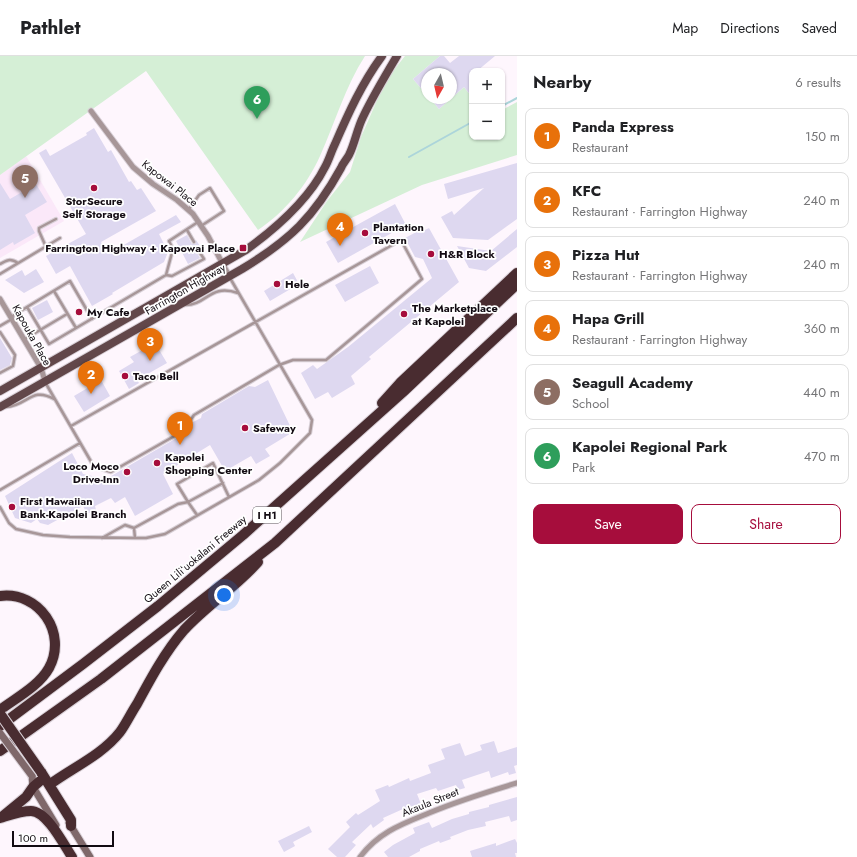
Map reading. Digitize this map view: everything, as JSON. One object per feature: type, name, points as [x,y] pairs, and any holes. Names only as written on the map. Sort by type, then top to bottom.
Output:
[{"type":"highway","points":[[348,440],[400,383],[517,273]]},
{"type":"highway","name":"Queen Liliʻuokalani Freeway","points":[[0,726],[158,606],[243,535],[403,392],[517,284]]},
{"type":"highway","name":"I H1","points":[[0,752],[101,679],[274,543],[517,318]]},
{"type":"highway","points":[[421,406],[502,341],[517,326]]},
{"type":"highway","points":[[0,818],[26,797],[39,780],[95,754],[112,741],[126,724],[154,674],[173,644],[185,629],[200,614],[248,574],[274,543]]},
{"type":"highway","points":[[0,596],[8,595],[19,597],[38,607],[46,615],[52,626],[55,642],[52,662],[41,678],[0,710]]},
{"type":"highway","points":[[0,713],[39,780],[71,820],[71,826]]},
{"type":"highway","points":[[0,818],[21,812],[33,811],[41,814],[49,822],[72,857]]},
{"type":"main road","name":"Farrington Highway","points":[[0,392],[246,250],[259,240],[293,209],[313,186],[325,167],[354,102],[382,56]]},
{"type":"main road","name":"Farrington Highway","points":[[0,407],[257,260],[293,233],[320,203],[349,154],[362,118],[398,56]]},
{"type":"main road","points":[[0,734],[39,780],[75,857]]},
{"type":"main road","points":[[71,826],[90,857]]},
{"type":"street","name":"Kapowai Place","points":[[92,111],[133,167],[153,184],[189,209],[200,224],[229,276]]},
{"type":"street","name":"Kapouka Place","points":[[0,299],[41,368],[45,381]]},
{"type":"street","name":"Akaula Street","points":[[360,857],[380,836],[399,826],[462,800],[517,784]]},
{"type":"lane","points":[[166,275],[173,249],[169,241],[224,211],[210,188],[199,195],[189,209]]},
{"type":"lane","points":[[46,246],[39,228],[56,218]]},
{"type":"lane","points":[[187,230],[194,242]]},
{"type":"lane","points":[[0,274],[60,238]]},
{"type":"lane","points":[[45,381],[93,465],[111,472],[178,434],[185,428],[194,415],[279,365],[293,360],[326,360],[422,279],[401,240],[71,426]]},
{"type":"lane","points":[[27,307],[49,344],[166,275],[172,276],[204,259],[197,248]]},
{"type":"lane","points":[[0,264],[9,259],[13,259],[18,263]]},
{"type":"lane","points":[[0,506],[9,523],[16,529],[43,536],[146,538],[165,534],[259,480],[280,463],[310,433],[312,420],[229,276]]},
{"type":"lane","points":[[0,326],[27,307],[70,281],[92,319]]},
{"type":"lane","points":[[178,305],[190,306],[219,290],[228,290],[238,293]]},
{"type":"lane","points":[[54,291],[76,328]]},
{"type":"lane","points":[[24,339],[67,314]]},
{"type":"lane","points":[[0,332],[15,355],[15,361],[13,366],[0,373]]},
{"type":"lane","points":[[0,407],[14,406],[36,394],[48,396],[55,400]]},
{"type":"lane","points":[[0,490],[80,443]]},
{"type":"lane","points":[[197,515],[177,484],[213,464],[228,497]]},
{"type":"lane","points":[[101,538],[125,525],[134,528],[178,504],[188,502],[223,484]]},
{"type":"lane","points":[[134,528],[135,538]]},
{"type":"shaded area","points":[[26,156],[64,221],[0,258],[0,175]]},
{"type":"green space","points":[[0,56],[365,56],[352,80],[320,156],[309,177],[286,206],[258,230],[146,71],[0,175]]},
{"type":"green space","points":[[405,56],[440,56],[426,68],[421,68],[421,72],[413,79],[421,88],[421,104],[435,104],[439,109],[445,104],[457,104],[457,93],[464,87],[469,93],[469,140],[505,140],[505,108],[517,102],[517,155],[422,185],[300,242],[327,201],[350,172],[361,137],[378,98],[393,71]]},
{"type":"building","points":[[440,56],[444,56],[450,63],[459,56],[495,56],[481,68],[469,68],[469,93],[464,87],[457,93],[457,68],[426,68]]},
{"type":"building","points":[[421,72],[421,88],[413,79]]},
{"type":"building","points":[[435,104],[445,104],[439,109]]},
{"type":"building","points":[[94,128],[108,152],[111,150],[129,182],[131,181],[137,190],[141,188],[156,211],[101,242],[108,254],[176,215],[181,222],[159,234],[168,252],[164,262],[92,306],[70,266],[56,274],[46,256],[86,234],[39,153],[46,149],[50,156],[87,135],[86,133]]},
{"type":"building","points":[[517,163],[517,219],[488,240],[453,238],[441,217],[452,211],[454,215],[484,188],[448,199],[444,184]]},
{"type":"building","points":[[0,183],[10,199],[36,184],[47,202],[25,215],[35,233],[14,245],[13,242],[0,250]]},
{"type":"building","points":[[395,204],[406,225],[338,263],[326,242]]},
{"type":"building","name":"The Marketplace at Kapolei","points":[[424,228],[425,230],[429,228],[459,282],[369,357],[371,359],[351,376],[355,384],[332,398],[328,392],[315,399],[301,373],[313,365],[317,369],[348,347],[432,278],[423,259],[415,257],[405,238]]},
{"type":"building","points":[[517,229],[517,247],[486,271],[469,268],[457,246],[491,251]]},
{"type":"building","points":[[187,235],[192,244],[196,244],[196,240],[200,246],[196,245],[194,248],[200,258],[188,264],[176,241]]},
{"type":"building","points":[[370,266],[379,283],[345,302],[335,285]]},
{"type":"building","points":[[36,269],[44,282],[24,293],[5,280],[22,270],[25,276]]},
{"type":"building","points":[[293,273],[299,284],[270,301],[264,291]]},
{"type":"building","points":[[47,300],[53,312],[38,320],[32,308]]},
{"type":"building","points":[[0,338],[12,358],[10,365],[0,370]]},
{"type":"building","points":[[155,343],[167,363],[137,380],[139,383],[129,389],[119,371],[134,362],[130,357]]},
{"type":"building","points":[[101,380],[110,396],[84,412],[74,396]]},
{"type":"building","name":"Kapolei Shopping Center","points":[[268,380],[293,432],[265,449],[270,456],[256,464],[251,456],[225,471],[210,445],[163,474],[173,494],[135,516],[125,497],[115,503],[111,498],[95,506],[96,510],[87,514],[83,506],[48,525],[40,523],[37,519],[31,523],[15,518],[5,496],[72,453],[83,474],[106,479],[180,436],[193,422],[201,418],[202,414],[249,386],[255,387]]},
{"type":"building","points":[[494,741],[498,753],[517,747],[517,765],[514,766],[516,773],[509,775],[508,772],[491,778],[489,771],[462,780],[465,788],[458,790],[456,785],[438,791],[436,788],[417,794],[421,804],[404,812],[403,809],[383,818],[384,820],[373,828],[371,824],[352,842],[356,845],[345,857],[337,857],[328,849],[350,827],[346,822],[356,813],[358,815],[380,801],[375,790],[388,785],[389,787],[409,778],[410,781],[431,773],[428,765],[445,759],[441,749],[460,743],[465,756],[482,750],[480,745]]},
{"type":"building","points":[[517,797],[517,820],[511,822],[509,816],[485,822],[486,826],[468,830],[450,837],[451,839],[440,843],[439,841],[420,849],[420,851],[409,857],[388,857],[384,852],[393,845],[415,833],[413,828],[429,822],[432,828],[452,819],[469,814],[469,812]]},
{"type":"building","points":[[309,826],[312,832],[293,842],[295,846],[284,852],[278,841]]},
{"type":"building","points":[[515,839],[517,843],[517,853],[515,853],[516,857],[472,857],[470,851],[496,843],[496,846]]},
{"type":"waterway","points":[[505,104],[517,98]]},
{"type":"waterway","points":[[409,157],[469,124]]},
{"type":"place","name":"Kapolei Regional Park","points":[[257,119]]},
{"type":"place","name":"StorSecure Self Storage","points":[[94,188]]},
{"type":"place","name":"Seagull Academy","points":[[25,198]]},
{"type":"place","name":"Plantation Tavern","points":[[365,233]]},
{"type":"place","name":"Hapa Grill","points":[[340,246]]},
{"type":"place","name":"Farrington Highway + Kapowai Place","points":[[243,248]]},
{"type":"place","name":"H&R Block","points":[[431,254]]},
{"type":"place","name":"Hele","points":[[277,284]]},
{"type":"place","name":"My Cafe","points":[[79,312]]},
{"type":"place","name":"The Marketplace at Kapolei","points":[[404,314]]},
{"type":"place","name":"Pizza Hut","points":[[150,361]]},
{"type":"place","name":"Taco Bell","points":[[125,376]]},
{"type":"place","name":"KFC","points":[[91,394]]},
{"type":"place","name":"Safeway","points":[[245,428]]},
{"type":"place","name":"Panda Express","points":[[180,445]]},
{"type":"place","name":"Kapolei Shopping Center","points":[[157,463]]},
{"type":"place","name":"Loco Moco Drive-Inn","points":[[127,472]]},
{"type":"place","name":"First Hawaiian Bank-Kapolei Branch","points":[[12,507]]}]
